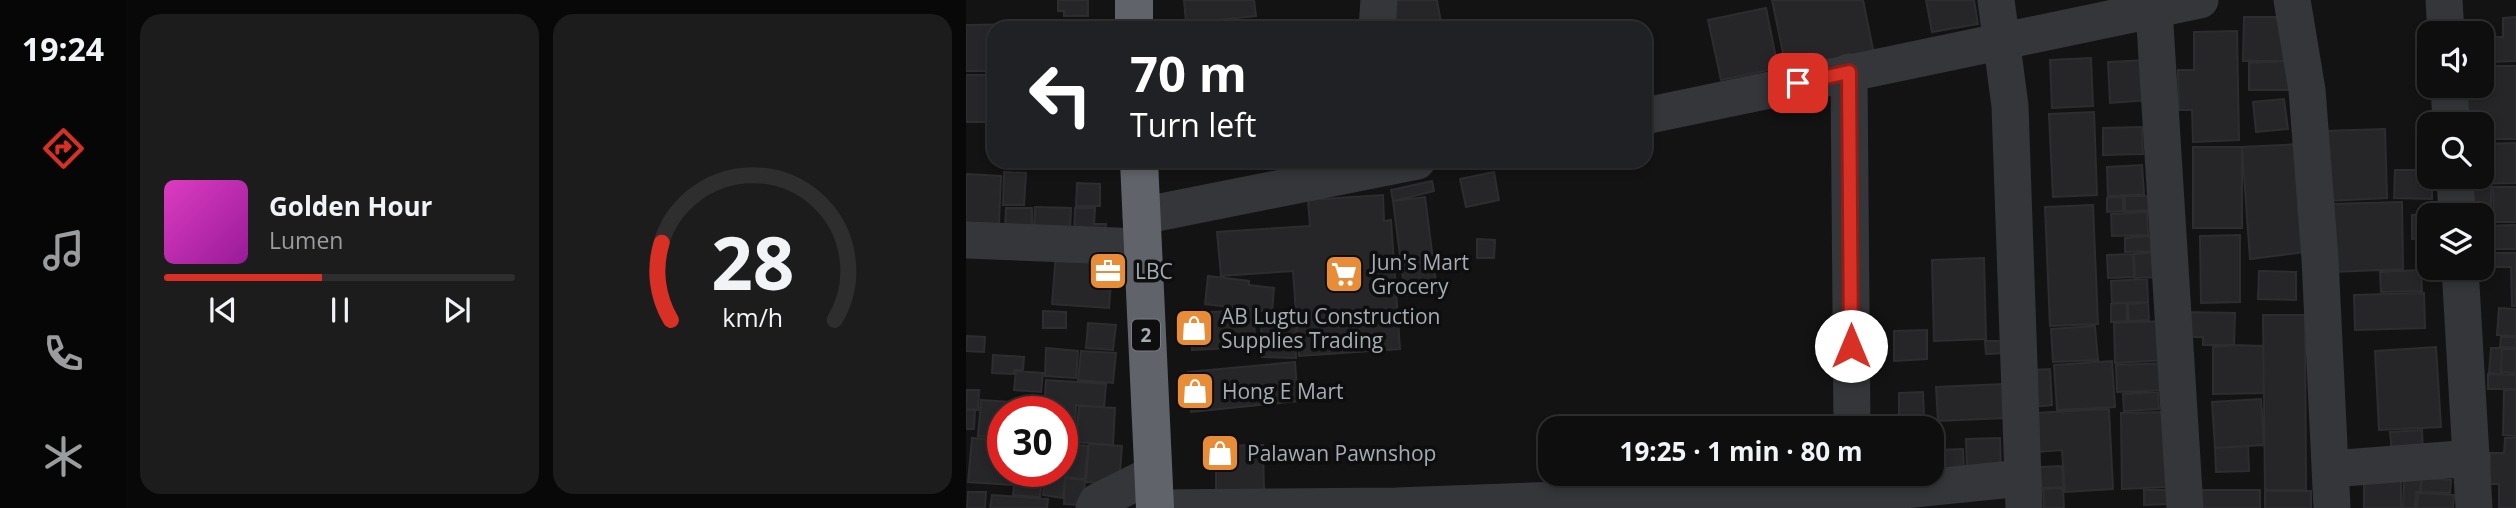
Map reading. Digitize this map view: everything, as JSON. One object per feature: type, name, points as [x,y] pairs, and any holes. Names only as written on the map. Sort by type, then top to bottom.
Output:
[{"type":"highway","points":[[1133,0],[1134,21]]},
{"type":"highway","name":"2","points":[[1139,168],[1154,491]]},
{"type":"street","points":[[1378,21],[1379,0]]},
{"type":"street","points":[[1094,508],[1097,502],[1154,491],[1424,506],[1623,503],[1842,491],[2023,493],[2010,106],[1996,0]]},
{"type":"street","points":[[1652,114],[2003,39],[2200,0]]},
{"type":"street","points":[[2292,0],[2307,90],[2332,508]]},
{"type":"street","points":[[2444,0],[2445,21]]},
{"type":"street","points":[[2154,9],[2185,508]]},
{"type":"street","points":[[1849,72],[1852,416]]},
{"type":"street","points":[[966,253],[966,240],[1141,232],[1381,168]]},
{"type":"street","points":[[2461,280],[2474,508]]},
{"type":"street","points":[[2331,469],[2472,458]]},
{"type":"building","points":[[1058,0],[1088,0],[1088,16],[1064,16],[1064,11],[1058,11]]},
{"type":"building","points":[[1184,0],[1254,0],[1256,16],[1186,21]]},
{"type":"building","points":[[1390,0],[1437,0],[1441,21],[1393,21]]},
{"type":"building","points":[[1772,0],[1863,0],[1875,59],[1788,77]]},
{"type":"building","points":[[1926,0],[1974,0],[1978,24],[1932,32]]},
{"type":"building","points":[[1766,8],[1778,68],[1721,80],[1708,20]]},
{"type":"building","points":[[2244,17],[2287,17],[2286,61],[2243,61]]},
{"type":"building","points":[[2516,17],[2516,61],[2494,62],[2494,37],[2503,37],[2503,18]]},
{"type":"building","points":[[966,25],[987,25],[987,71],[966,71]]},
{"type":"building","points":[[2237,31],[2239,140],[2193,142],[2192,110],[2179,110],[2178,70],[2194,70],[2194,32]]},
{"type":"building","points":[[2091,58],[2093,106],[2052,108],[2050,60]]},
{"type":"building","points":[[2148,60],[2149,100],[2110,103],[2108,62]]},
{"type":"building","points":[[2286,61],[2298,90],[2249,90],[2249,63]]},
{"type":"building","points":[[2494,66],[2516,66],[2516,139],[2494,139],[2494,112],[2467,112],[2467,98],[2494,98]]},
{"type":"building","points":[[966,75],[987,75],[987,122],[966,122]]},
{"type":"building","points":[[2284,99],[2288,129],[2256,132],[2253,102]]},
{"type":"building","points":[[2094,112],[2097,195],[2053,197],[2049,114]]},
{"type":"building","points":[[2142,127],[2143,154],[2103,155],[2103,128]]},
{"type":"building","points":[[2385,129],[2387,198],[2326,201],[2324,131]]},
{"type":"building","points":[[2516,143],[2516,183],[2494,183],[2494,144]]},
{"type":"building","points":[[2301,144],[2313,251],[2250,259],[2242,147]]},
{"type":"building","points":[[2193,147],[2242,147],[2242,228],[2193,228]]},
{"type":"building","points":[[2142,165],[2144,194],[2108,196],[2107,167]]},
{"type":"building","points":[[2395,170],[2417,170],[2417,189],[2432,189],[2432,199],[2394,198]]},
{"type":"building","points":[[1004,172],[1026,173],[1024,205],[1003,205]]},
{"type":"building","points":[[1494,172],[1499,200],[1466,207],[1460,179]]},
{"type":"building","points":[[966,174],[1001,176],[999,224],[966,223]]},
{"type":"building","points":[[1432,181],[1434,191],[1393,201],[1391,190]]},
{"type":"building","points":[[1077,183],[1100,184],[1100,206],[1076,206]]},
{"type":"building","points":[[2494,187],[2516,187],[2516,222],[2494,222]]},
{"type":"building","points":[[2463,189],[2491,189],[2491,203],[2463,203]]},
{"type":"building","name":"Jun's Mart Grocery","points":[[1383,195],[1384,221],[1391,220],[1400,349],[1299,356],[1293,271],[1221,276],[1217,232],[1310,226],[1308,200]]},
{"type":"building","points":[[2125,196],[2153,196],[2154,210],[2125,211]]},
{"type":"building","points":[[1425,197],[1437,291],[1405,295],[1393,201]]},
{"type":"building","points":[[2123,197],[2123,211],[2107,212],[2107,198]]},
{"type":"building","points":[[2402,202],[2403,269],[2334,272],[2332,204]]},
{"type":"building","points":[[2093,205],[2098,324],[2050,326],[2045,207]]},
{"type":"building","points":[[1035,207],[1071,208],[1070,230],[1034,229]]},
{"type":"building","points":[[1006,208],[1032,208],[1032,227],[1005,227]]},
{"type":"building","points":[[1075,208],[1095,208],[1094,224],[1106,224],[1105,236],[1074,235]]},
{"type":"building","points":[[2147,212],[2148,235],[2112,236],[2111,214]]},
{"type":"building","points":[[2412,215],[2417,215],[2417,239],[2412,239]]},
{"type":"building","points":[[2516,225],[2516,249],[2494,249],[2494,226]]},
{"type":"building","points":[[2240,235],[2240,302],[2201,303],[2200,236]]},
{"type":"building","points":[[2153,236],[2154,251],[2125,252],[2125,238]]},
{"type":"building","points":[[1477,239],[1495,240],[1494,258],[1477,258]]},
{"type":"building","points":[[2162,252],[2163,277],[2135,278],[2134,254]]},
{"type":"building","points":[[1056,253],[1113,258],[1109,308],[1052,304]]},
{"type":"building","points":[[2494,253],[2516,253],[2516,306],[2512,306],[2511,267],[2494,267]]},
{"type":"building","points":[[2133,254],[2134,277],[2108,278],[2107,255]]},
{"type":"building","points":[[1984,258],[1986,339],[1934,341],[1932,260]]},
{"type":"building","points":[[2417,270],[2417,280],[2421,280],[2422,291],[2381,292],[2380,272]]},
{"type":"building","points":[[2259,271],[2296,272],[2296,300],[2258,299]]},
{"type":"building","points":[[1208,276],[1249,281],[1249,285],[1274,288],[1272,312],[1205,304]]},
{"type":"building","points":[[2147,279],[2148,302],[2112,303],[2111,281]]},
{"type":"building","points":[[2424,293],[2425,328],[2355,330],[2354,295]]},
{"type":"building","points":[[2127,303],[2127,321],[2111,322],[2111,304]]},
{"type":"building","points":[[2148,303],[2149,320],[2129,321],[2128,304]]},
{"type":"building","points":[[2499,308],[2516,309],[2516,336],[2497,335]]},
{"type":"building","points":[[1254,310],[1255,347],[1192,350],[1191,313]]},
{"type":"building","points":[[1043,311],[1066,312],[1066,328],[1043,328]]},
{"type":"building","points":[[2181,312],[2235,313],[2234,345],[2203,345],[2203,337],[2180,337]]},
{"type":"building","points":[[2263,315],[2305,315],[2306,490],[2265,490]]},
{"type":"building","points":[[1261,321],[1295,321],[1296,358],[1262,357]]},
{"type":"building","points":[[2165,321],[2167,360],[2115,363],[2114,323]]},
{"type":"building","points":[[1088,323],[1116,325],[1113,350],[1086,348]]},
{"type":"building","points":[[2095,326],[2098,360],[2053,362],[2051,329]]},
{"type":"building","points":[[1927,330],[1927,359],[1894,361],[1894,331]]},
{"type":"building","points":[[967,336],[985,337],[984,352],[966,351]]},
{"type":"building","points":[[2501,337],[2516,337],[2516,348],[2500,347]]},
{"type":"building","points":[[1985,341],[2006,341],[2007,353],[1986,354]]},
{"type":"building","points":[[2263,346],[2264,393],[2213,394],[2213,347]]},
{"type":"building","points":[[2436,347],[2441,427],[2379,430],[2375,351]]},
{"type":"building","points":[[1046,348],[1078,351],[1076,378],[1045,376]]},
{"type":"building","points":[[2491,348],[2502,348],[2501,374],[2489,373]]},
{"type":"building","points":[[2502,349],[2516,349],[2516,373],[2501,372]]},
{"type":"building","points":[[1081,351],[1116,353],[1113,383],[1078,380]]},
{"type":"building","points":[[993,355],[1024,357],[1023,370],[1014,370],[1014,374],[992,373]]},
{"type":"building","points":[[2112,361],[2115,407],[2057,410],[2054,365]]},
{"type":"building","points":[[1295,362],[1298,401],[1191,412],[1188,372]]},
{"type":"building","points":[[2173,363],[2173,390],[2117,392],[2116,365]]},
{"type":"building","points":[[2050,369],[2052,405],[2031,407],[2030,370]]},
{"type":"building","points":[[1016,371],[1043,373],[1041,392],[1014,390]]},
{"type":"building","points":[[2488,374],[2516,375],[2516,389],[2488,389]]},
{"type":"building","points":[[1046,380],[1106,384],[1104,407],[1078,405],[1078,396],[1045,396]]},
{"type":"building","points":[[2004,384],[2006,418],[1944,421],[1944,416],[1938,416],[1936,387]]},
{"type":"building","points":[[967,390],[979,390],[978,410],[966,409]]},
{"type":"building","points":[[2504,390],[2516,390],[2516,436],[2503,435]]},
{"type":"building","points":[[1923,392],[1924,416],[1899,416],[1899,393]]},
{"type":"building","points":[[2158,392],[2159,409],[2124,411],[2123,394]]},
{"type":"building","points":[[2261,399],[2264,445],[2215,448],[2212,402]]},
{"type":"building","points":[[981,400],[987,400],[987,436],[978,436]]},
{"type":"building","points":[[1079,406],[1115,408],[1113,445],[1078,442]]},
{"type":"building","points":[[2109,409],[2113,489],[2065,492],[2062,450],[2037,452],[2036,413]]},
{"type":"building","points":[[966,410],[975,410],[974,429],[966,429]]},
{"type":"building","points":[[2165,412],[2167,487],[2122,489],[2121,413]]},
{"type":"building","points":[[2422,430],[2423,453],[2392,454],[2390,432]]},
{"type":"building","points":[[972,438],[987,439],[987,483],[968,482]]},
{"type":"building","points":[[2000,438],[2001,470],[1967,471],[1966,439]]},
{"type":"building","points":[[2505,438],[2516,438],[2516,508],[2499,508],[2499,484],[2490,484],[2490,453],[2504,453]]},
{"type":"building","points":[[1089,444],[1122,446],[1119,484],[1086,482]]},
{"type":"building","points":[[1078,445],[1088,446],[1085,479],[1078,478]]},
{"type":"building","points":[[1263,445],[1264,491],[1216,492],[1216,446]]},
{"type":"building","points":[[2248,446],[2249,471],[2216,472],[2215,448]]},
{"type":"building","points":[[1963,449],[1964,472],[1944,472],[1944,450]]},
{"type":"building","points":[[2062,466],[2063,487],[2041,488],[2040,467]]},
{"type":"building","points":[[2364,478],[2401,478],[2401,508],[2364,508]]},
{"type":"building","points":[[2404,478],[2421,479],[2420,492],[2416,492],[2415,508],[2403,508]]},
{"type":"building","points":[[2422,478],[2451,480],[2450,493],[2421,492]]},
{"type":"building","points":[[1078,479],[1085,480],[1083,505],[1064,504],[1065,487],[1078,487]]},
{"type":"building","points":[[1014,487],[1041,487],[1040,497],[1013,495]]},
{"type":"building","points":[[1044,487],[1064,487],[1063,498],[1043,495]]},
{"type":"building","points":[[2063,488],[2064,508],[2044,508],[2043,489]]},
{"type":"building","points":[[2144,490],[2168,490],[2168,504],[2144,505]]},
{"type":"building","points":[[2197,490],[2260,490],[2260,508],[2197,508]]},
{"type":"building","points":[[2265,491],[2311,491],[2311,508],[2265,508]]},
{"type":"building","points":[[968,492],[986,492],[985,508],[967,508]]},
{"type":"building","points":[[2418,493],[2454,495],[2453,508],[2417,508]]},
{"type":"building","points":[[992,495],[1048,499],[1047,508],[990,508]]},
{"type":"place","name":"LBC","points":[[1108,271]]},
{"type":"place","name":"Jun's Mart Grocery","points":[[1344,274]]},
{"type":"place","name":"AB Lugtu Construction Supplies Trading","points":[[1194,328]]},
{"type":"place","name":"Hong E Mart","points":[[1195,391]]},
{"type":"place","name":"Palawan Pawnshop","points":[[1220,453]]},
{"type":"route","points":[[1798,83],[1849,72],[1851,346]]}]
